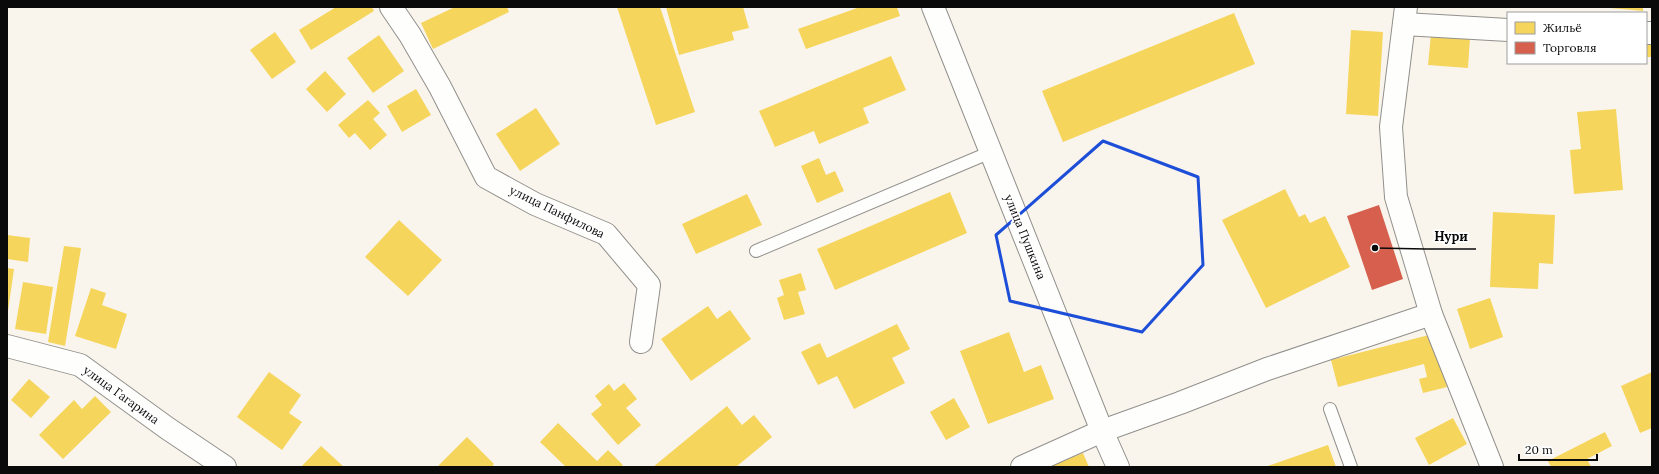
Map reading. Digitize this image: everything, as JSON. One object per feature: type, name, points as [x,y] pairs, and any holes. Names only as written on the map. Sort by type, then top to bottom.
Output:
[{"type":"street","name":"улица Панфилова","points":[[390,7],[410,35],[440,87],[486,177],[535,204],[606,234],[649,285],[641,342]]},
{"type":"street","name":"улица Пушкина","points":[[934,7],[1102,431],[1118,467]]},
{"type":"street","points":[[1492,467],[1431,314],[1396,198],[1391,127],[1405,16],[1507,30]]},
{"type":"street","points":[[1022,467],[1102,431],[1180,403],[1267,369],[1431,314]]},
{"type":"street","name":"улица Гагарина","points":[[7,346],[80,365],[167,428],[225,467]]},
{"type":"lane","points":[[756,251],[991,152]]},
{"type":"lane","points":[[1330,409],[1351,467]]},
{"type":"highlighted area","points":[[1103,141],[1198,177],[1203,265],[1142,332],[1010,301],[996,235]]},
{"type":"building: Жильё","points":[[336,7],[372,7],[374,11],[311,50],[299,30]]},
{"type":"building: Жильё","points":[[455,7],[507,7],[509,12],[433,49],[421,23]]},
{"type":"building: Жильё","points":[[617,7],[660,7],[695,112],[656,125]]},
{"type":"building: Жильё","points":[[666,7],[743,7],[749,28],[732,32],[734,40],[679,55]]},
{"type":"building: Жильё","points":[[860,7],[897,7],[900,16],[806,49],[798,29]]},
{"type":"building: Жильё","points":[[1643,7],[1643,11],[1610,8]]},
{"type":"building: Жильё","points":[[1234,13],[1255,64],[1063,142],[1042,91]]},
{"type":"building: Жильё","points":[[1351,30],[1383,32],[1378,116],[1346,114]]},
{"type":"building: Жильё","points":[[275,32],[296,62],[272,79],[250,50]]},
{"type":"building: Жильё","points":[[1431,34],[1470,38],[1468,68],[1428,65]]},
{"type":"building: Жильё","points":[[379,35],[404,71],[373,93],[347,58]]},
{"type":"building: Жильё","points":[[1647,43],[1652,43],[1652,57],[1647,57]]},
{"type":"building: Жильё","points":[[891,56],[906,90],[863,108],[869,123],[819,144],[814,131],[775,147],[759,111]]},
{"type":"building: Жильё","points":[[325,71],[346,94],[327,112],[306,89]]},
{"type":"building: Жильё","points":[[416,89],[431,115],[402,132],[387,106]]},
{"type":"building: Жильё","points":[[368,100],[380,113],[373,119],[387,135],[370,150],[355,133],[349,138],[338,125]]},
{"type":"building: Жильё","points":[[536,108],[560,144],[520,171],[496,134]]},
{"type":"building: Жильё","points":[[1616,109],[1623,190],[1574,194],[1570,150],[1581,149],[1577,112]]},
{"type":"building: Жильё","points":[[819,158],[826,175],[835,171],[844,191],[817,203],[801,166]]},
{"type":"building: Жильё","points":[[1285,189],[1299,217],[1305,214],[1310,223],[1325,216],[1350,267],[1266,308],[1222,220]]},
{"type":"building: Жильё","points":[[950,192],[967,233],[835,290],[817,249]]},
{"type":"building: Жильё","points":[[747,194],[762,225],[696,254],[682,224]]},
{"type":"building: Жильё","points":[[1493,212],[1555,215],[1553,264],[1539,263],[1538,289],[1490,287]]},
{"type":"building: Жильё","points":[[399,220],[442,260],[408,296],[365,257]]},
{"type":"building: Жильё","points":[[7,235],[30,238],[28,262],[7,259]]},
{"type":"building: Жильё","points":[[64,246],[81,248],[65,346],[48,342]]},
{"type":"building: Жильё","points":[[7,268],[14,269],[8,311],[7,311]]},
{"type":"building: Жильё","points":[[801,273],[806,290],[798,292],[805,314],[784,320],[777,298],[784,295],[779,280]]},
{"type":"building: Жильё","points":[[23,282],[53,287],[46,334],[15,329]]},
{"type":"building: Жильё","points":[[91,288],[106,293],[102,305],[127,314],[116,349],[75,336]]},
{"type":"building: Жильё","points":[[1490,298],[1503,337],[1470,349],[1457,309]]},
{"type":"building: Жильё","points":[[708,306],[717,319],[730,310],[751,339],[691,381],[661,339]]},
{"type":"building: Жильё","points":[[897,324],[910,349],[892,358],[905,383],[854,409],[837,376],[818,385],[801,352],[820,343],[827,358]]},
{"type":"building: Жильё","points":[[1009,332],[1024,372],[1041,365],[1054,399],[988,424],[960,351]]},
{"type":"building: Жильё","points":[[1433,334],[1447,387],[1423,393],[1419,379],[1427,377],[1424,364],[1338,387],[1331,360]]},
{"type":"building: Жильё","points":[[269,372],[301,395],[289,413],[302,422],[282,450],[237,417]]},
{"type":"building: Жильё","points":[[1652,372],[1652,428],[1640,433],[1621,386]]},
{"type":"building: Жильё","points":[[29,379],[50,397],[31,418],[11,400]]},
{"type":"building: Жильё","points":[[624,383],[637,399],[626,408],[641,425],[618,445],[591,414],[602,405],[595,396],[609,384],[614,391]]},
{"type":"building: Жильё","points":[[95,396],[111,412],[63,459],[39,435],[74,400],[82,409]]},
{"type":"building: Жильё","points":[[954,398],[970,427],[946,440],[930,412]]},
{"type":"building: Жильё","points":[[727,406],[742,425],[754,415],[772,437],[736,467],[653,467]]},
{"type":"building: Жильё","points":[[1453,418],[1467,444],[1429,465],[1415,438]]},
{"type":"building: Жильё","points":[[558,423],[597,461],[608,450],[623,465],[620,467],[566,467],[540,442]]},
{"type":"building: Жильё","points":[[1605,432],[1612,446],[1587,459],[1591,467],[1551,467],[1548,461]]},
{"type":"building: Жильё","points":[[467,437],[494,464],[492,467],[437,467]]},
{"type":"building: Жильё","points":[[1328,445],[1336,467],[1265,467]]},
{"type":"building: Жильё","points":[[321,446],[344,467],[301,467]]},
{"type":"building: Жильё","points":[[1083,453],[1089,467],[1052,467],[1052,465]]},
{"type":"building: Торговля","points":[[1379,205],[1403,279],[1372,290],[1347,216]]},
{"type":"place","name":"Нури","points":[[1375,248]]}]
